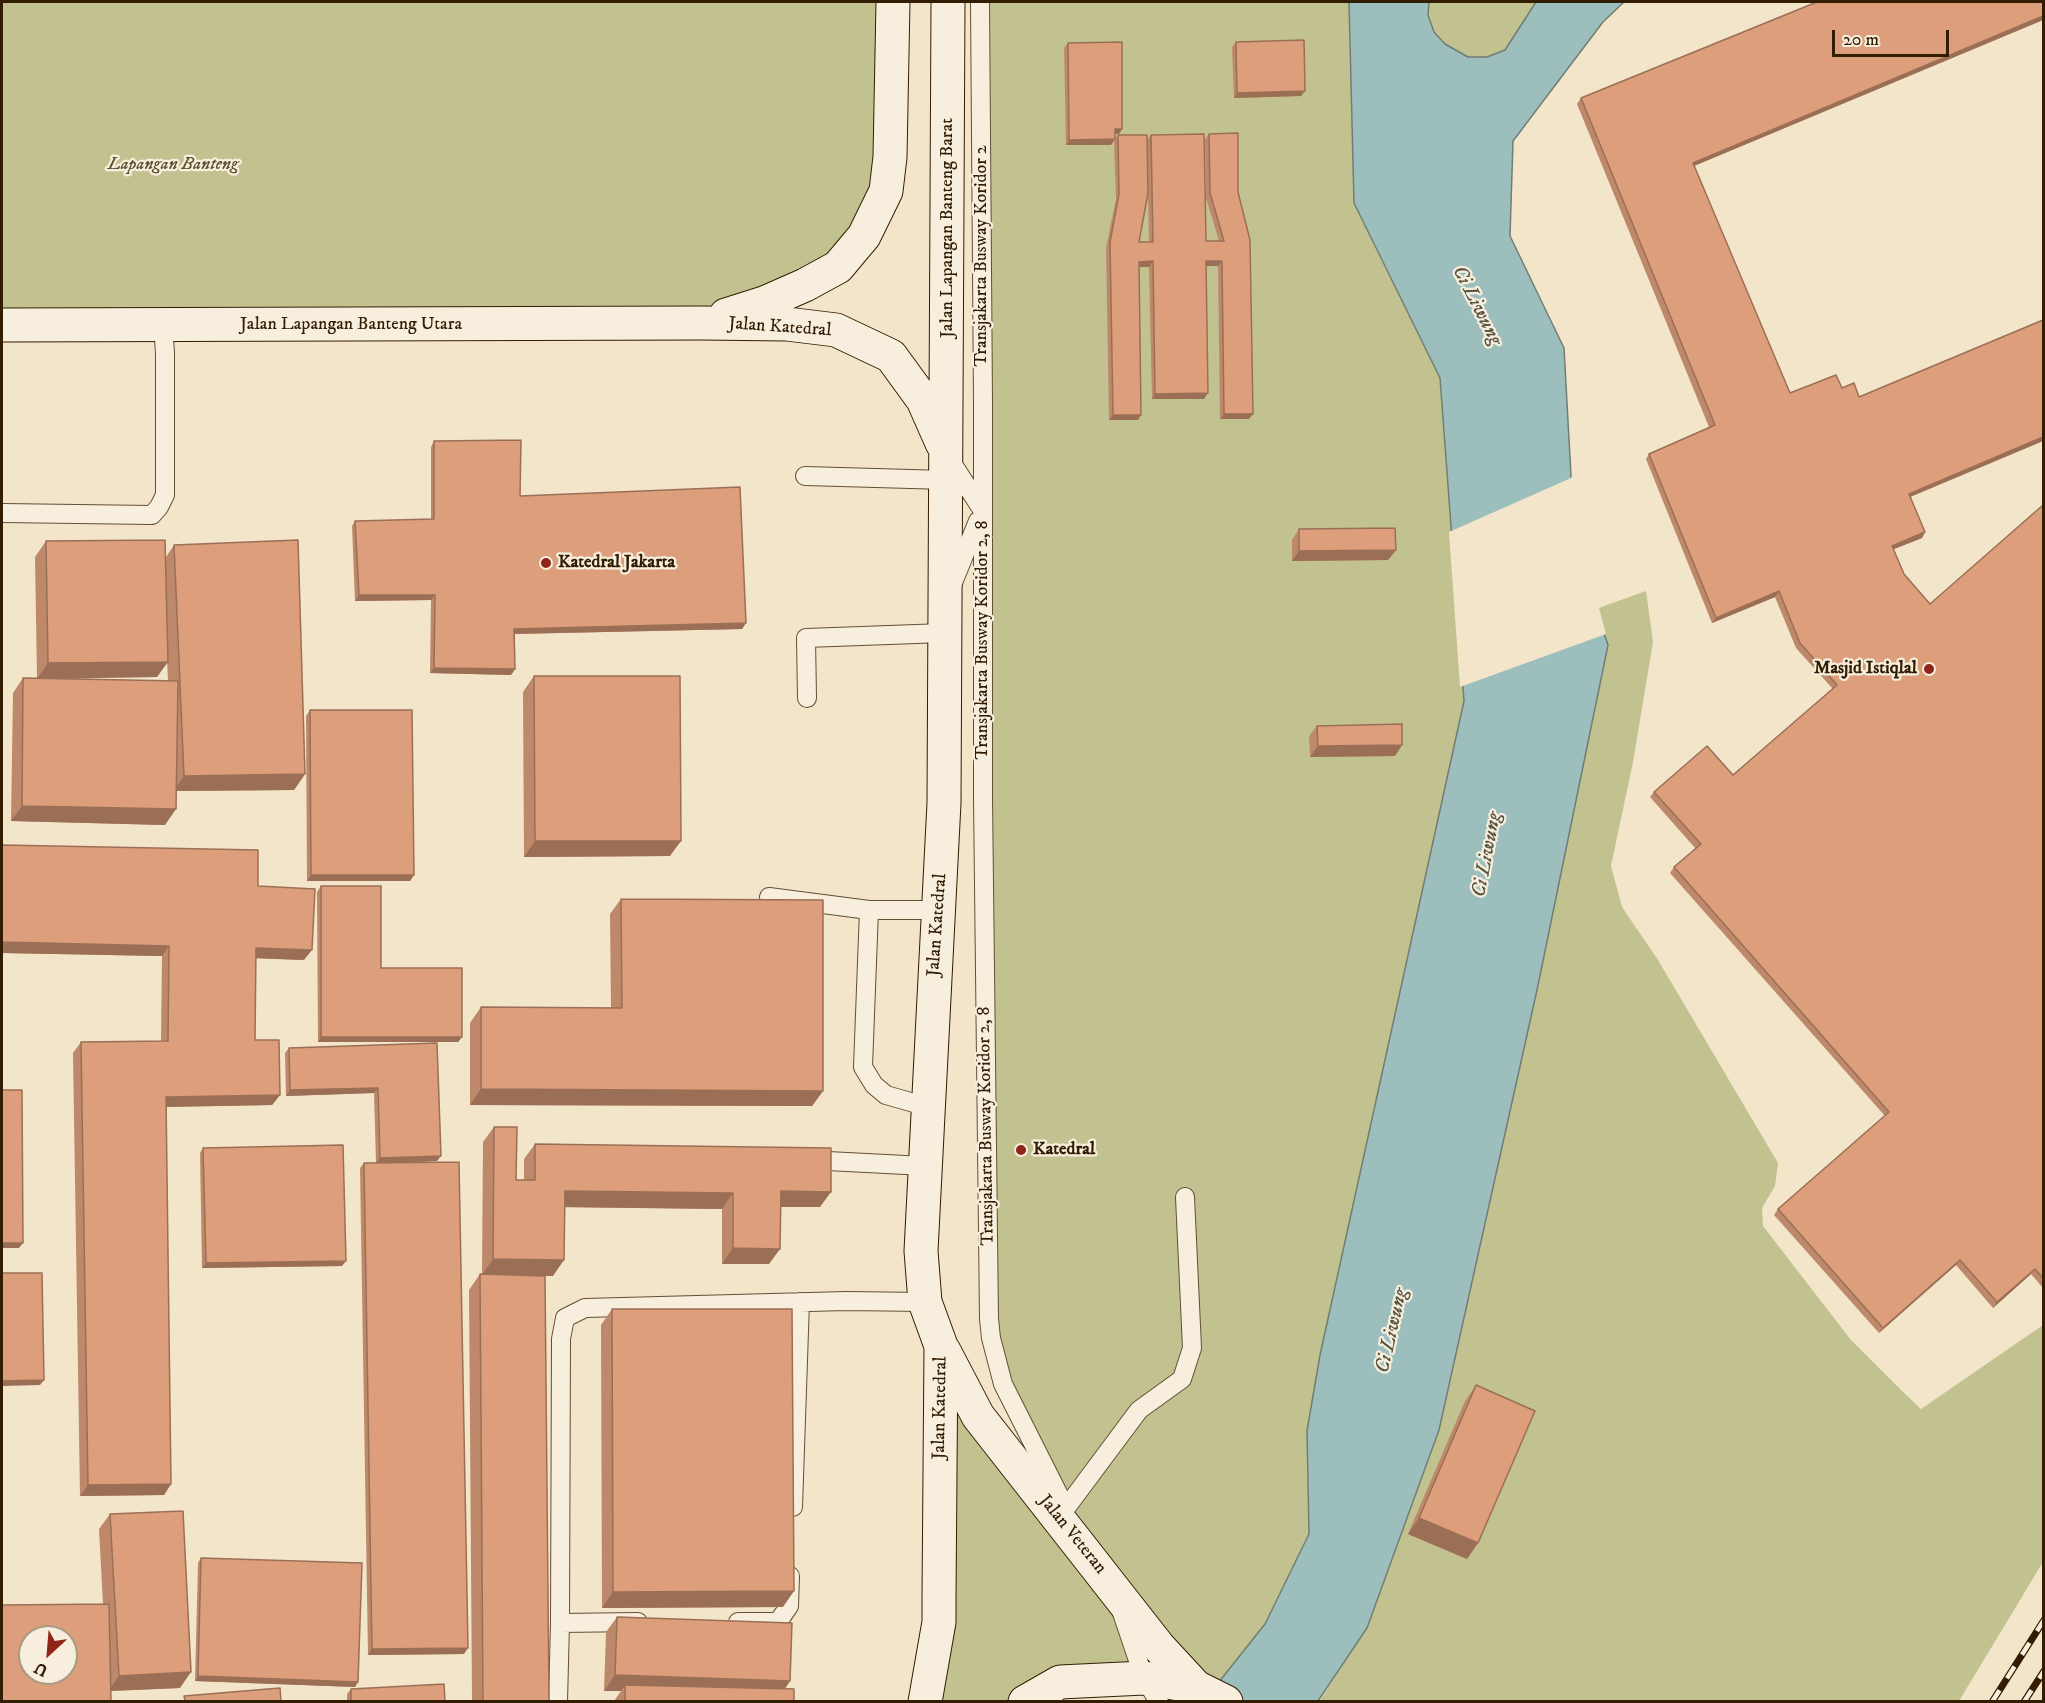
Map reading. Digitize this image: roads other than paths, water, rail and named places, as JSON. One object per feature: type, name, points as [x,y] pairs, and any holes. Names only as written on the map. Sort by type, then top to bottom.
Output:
[{"type":"main road","points":[[701,323],[764,303],[805,285],[838,267],[864,236],[886,191],[890,157],[893,2]]},
{"type":"main road","name":"Jalan Lapangan Banteng Barat","points":[[947,467],[948,2]]},
{"type":"main road","name":"Jalan Lapangan Banteng Utara","points":[[2,325],[701,323]]},
{"type":"main road","name":"Jalan Katedral","points":[[701,323],[787,324],[836,330],[891,356],[923,400],[947,467],[944,803],[921,1251],[925,1302],[942,1346],[939,1622],[926,1701]]},
{"type":"main road","name":"Jalan Veteran","points":[[942,1346],[978,1416],[1061,1514],[1160,1647],[1209,1694]]},
{"type":"main road","points":[[1025,1701],[1060,1682],[1209,1694]]},
{"type":"lane","name":"Transjakarta Busway Koridor 2","points":[[980,2],[983,512]]},
{"type":"lane","points":[[2,513],[152,515],[159,507],[165,495],[163,325]]},
{"type":"lane","points":[[805,476],[947,467],[983,512],[945,601]]},
{"type":"lane","name":"Transjakarta Busway Koridor 2, 8","points":[[983,512],[982,788],[990,1329],[1003,1383],[1061,1514]]},
{"type":"lane","points":[[807,698],[806,638],[944,633]]},
{"type":"lane","points":[[769,897],[869,910],[940,909]]},
{"type":"lane","points":[[869,910],[863,1066],[874,1085],[886,1095],[928,1107]]},
{"type":"lane","points":[[789,1160],[925,1166]]},
{"type":"lane","points":[[1061,1514],[1139,1410],[1182,1379],[1192,1348],[1185,1197]]},
{"type":"lane","points":[[558,1701],[561,1339],[565,1318],[585,1308],[800,1302],[925,1302]]},
{"type":"lane","points":[[792,1524],[800,1302]]},
{"type":"lane","points":[[721,1622],[778,1622],[789,1606],[791,1559]]},
{"type":"lane","points":[[1111,1583],[1152,1690]]},
{"type":"lane","points":[[560,1623],[652,1622]]},
{"type":"water","name":"Ci Liwung","points":[[1349,2],[1429,2],[1428,15],[1434,32],[1445,44],[1468,57],[1487,57],[1505,50],[1536,2],[1624,2],[1603,22],[1513,141],[1510,236],[1564,348],[1571,476],[1596,609],[1608,645],[1537,990],[1439,1430],[1367,1628],[1318,1701],[1203,1702],[1265,1624],[1309,1534],[1307,1431],[1320,1355],[1464,701],[1440,378],[1354,203]]},
{"type":"railway","points":[[1992,1702],[2044,1620]]},
{"type":"railway","points":[[2024,1702],[2044,1671]]},
{"type":"place","name":"Katedral Jakarta","points":[[546,563]]},
{"type":"place","name":"Masjid Istiqlal","points":[[1929,669]]},
{"type":"place","name":"Katedral","points":[[1021,1150]]},
{"type":"park label","name":"Lapangan Banteng","points":[[173,165]]}]
